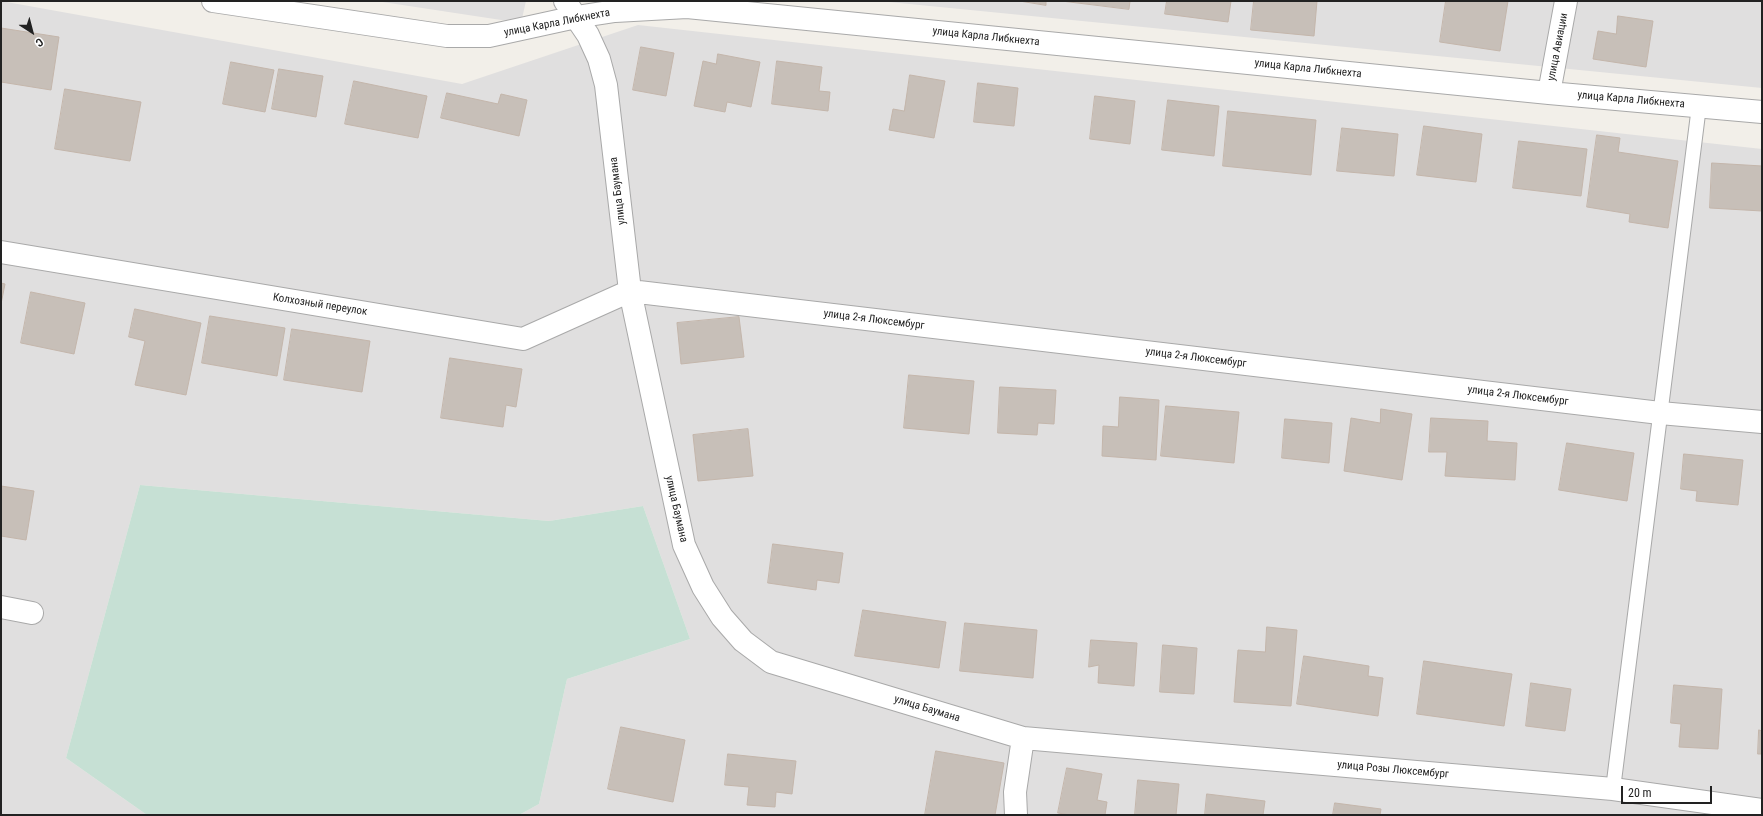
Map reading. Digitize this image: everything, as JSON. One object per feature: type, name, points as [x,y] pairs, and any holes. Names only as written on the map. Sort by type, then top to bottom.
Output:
[{"type":"street","name":"улица Карла Либкнехта","points":[[213,1],[447,36],[488,36],[571,9],[615,11],[687,7],[1549,93],[1762,112]]},
{"type":"street","name":"улица Авиации","points":[[1549,93],[1566,1]]},
{"type":"street","name":"улица Баумана","points":[[571,9],[588,35],[599,59],[606,85],[630,291],[684,545],[703,588],[722,617],[743,641],[771,662],[1023,738]]},
{"type":"street","name":"Колхозный переулок","points":[[1,252],[522,338],[630,291]]},
{"type":"street","name":"улица 2-я Люксембург","points":[[630,291],[1660,413],[1762,422]]},
{"type":"street","points":[[1,607],[32,613]]},
{"type":"street","name":"улица Розы Люксембург","points":[[1023,738],[1613,790],[1762,810]]},
{"type":"street","points":[[1016,815],[1015,792],[1023,738]]},
{"type":"lane","points":[[1613,790],[1699,106]]},
{"type":"shaded area","points":[[1,1],[462,84],[638,25],[1762,149],[1762,815],[519,815],[539,804],[567,679],[690,639],[643,506],[549,521],[140,485],[66,758],[147,815],[1,815]]},
{"type":"shaded area","points":[[376,1],[526,1],[521,23]]},
{"type":"shaded area","points":[[879,1],[1762,1],[1762,88]]},
{"type":"green space","points":[[140,485],[549,521],[643,506],[690,639],[567,679],[539,804],[519,815],[147,815],[66,758]]},
{"type":"building","points":[[1020,1],[1046,1],[1046,5]]},
{"type":"building","points":[[1062,1],[1130,1],[1129,9]]},
{"type":"building","points":[[1167,1],[1231,1],[1228,22],[1165,14]]},
{"type":"building","points":[[1254,1],[1317,1],[1314,36],[1251,30]]},
{"type":"building","points":[[1446,1],[1508,1],[1500,51],[1440,42]]},
{"type":"building","points":[[1618,16],[1653,21],[1646,67],[1593,59],[1598,31],[1616,34]]},
{"type":"building","points":[[1,28],[59,37],[51,90],[1,82]]},
{"type":"building","points":[[641,47],[674,53],[666,96],[633,90]]},
{"type":"building","points":[[718,54],[760,62],[751,107],[727,102],[725,112],[694,106],[703,61],[716,64]]},
{"type":"building","points":[[777,61],[822,67],[819,91],[830,92],[828,111],[772,104]]},
{"type":"building","points":[[231,62],[274,70],[265,112],[223,104]]},
{"type":"building","points":[[279,69],[323,76],[316,117],[272,109]]},
{"type":"building","points":[[910,75],[945,81],[934,138],[889,130],[893,109],[904,111]]},
{"type":"building","points":[[354,81],[427,96],[418,138],[345,124]]},
{"type":"building","points":[[978,83],[1018,88],[1014,126],[974,122]]},
{"type":"building","points":[[65,89],[141,102],[130,161],[55,149]]},
{"type":"building","points":[[447,93],[498,104],[501,94],[527,100],[519,136],[441,118]]},
{"type":"building","points":[[1095,96],[1135,101],[1130,144],[1090,139]]},
{"type":"building","points":[[1168,100],[1219,106],[1214,156],[1162,150]]},
{"type":"building","points":[[1228,111],[1316,120],[1311,175],[1223,166]]},
{"type":"building","points":[[1424,126],[1482,134],[1476,182],[1417,175]]},
{"type":"building","points":[[1342,128],[1398,134],[1394,176],[1337,171]]},
{"type":"building","points":[[1597,135],[1620,138],[1618,152],[1678,161],[1668,228],[1629,222],[1630,214],[1587,207]]},
{"type":"building","points":[[1519,141],[1587,149],[1581,196],[1513,188]]},
{"type":"building","points":[[1712,163],[1762,166],[1762,211],[1710,208]]},
{"type":"building","points":[[1,283],[5,284],[1,304]]},
{"type":"building","points":[[31,292],[85,303],[74,354],[21,343]]},
{"type":"building","points":[[135,309],[201,323],[186,395],[135,385],[145,341],[129,337]]},
{"type":"building","points":[[210,316],[285,328],[277,376],[202,363]]},
{"type":"building","points":[[739,317],[744,357],[681,364],[677,323]]},
{"type":"building","points":[[292,329],[370,341],[362,392],[284,380]]},
{"type":"building","points":[[450,358],[522,369],[516,407],[506,405],[503,427],[441,418]]},
{"type":"building","points":[[909,375],[974,381],[969,434],[904,428]]},
{"type":"building","points":[[1000,387],[1056,390],[1054,424],[1038,423],[1037,435],[998,433]]},
{"type":"building","points":[[1120,397],[1159,400],[1156,460],[1102,456],[1103,426],[1118,427]]},
{"type":"building","points":[[1166,406],[1239,412],[1234,463],[1161,456]]},
{"type":"building","points":[[1381,409],[1412,414],[1402,480],[1344,471],[1351,418],[1380,423]]},
{"type":"building","points":[[1431,418],[1488,421],[1487,441],[1517,443],[1515,480],[1445,476],[1447,452],[1429,452]]},
{"type":"building","points":[[1285,419],[1332,423],[1329,463],[1282,458]]},
{"type":"building","points":[[748,429],[753,476],[698,481],[693,435]]},
{"type":"building","points":[[1567,443],[1634,453],[1627,501],[1559,490]]},
{"type":"building","points":[[1684,454],[1743,460],[1738,505],[1696,501],[1697,491],[1681,489]]},
{"type":"building","points":[[1,486],[34,491],[26,540],[1,536]]},
{"type":"building","points":[[773,544],[843,553],[839,583],[817,580],[816,590],[768,583]]},
{"type":"building","points":[[863,610],[946,622],[939,668],[855,656]]},
{"type":"building","points":[[965,623],[1037,630],[1033,678],[960,671]]},
{"type":"building","points":[[1267,627],[1297,630],[1291,706],[1234,702],[1238,650],[1265,652]]},
{"type":"building","points":[[1091,640],[1137,643],[1134,686],[1098,683],[1099,665],[1089,667]]},
{"type":"building","points":[[1163,645],[1197,648],[1194,694],[1160,692]]},
{"type":"building","points":[[1304,656],[1369,666],[1368,676],[1383,678],[1378,716],[1297,704]]},
{"type":"building","points":[[1424,661],[1512,674],[1504,726],[1417,714]]},
{"type":"building","points":[[1531,683],[1571,689],[1565,731],[1526,726]]},
{"type":"building","points":[[1674,685],[1722,689],[1718,749],[1679,747],[1681,724],[1671,723]]},
{"type":"building","points":[[621,727],[685,740],[673,802],[608,789]]},
{"type":"building","points":[[1759,730],[1762,731],[1762,754],[1758,754]]},
{"type":"building","points":[[936,751],[1004,763],[995,815],[925,815]]},
{"type":"building","points":[[728,754],[796,761],[792,794],[776,792],[775,807],[747,805],[749,787],[725,785]]},
{"type":"building","points":[[1067,768],[1102,774],[1097,800],[1107,802],[1105,815],[1070,815],[1058,813]]},
{"type":"building","points":[[1138,780],[1179,784],[1176,815],[1135,815]]},
{"type":"building","points":[[1207,794],[1265,801],[1263,815],[1205,815]]},
{"type":"building","points":[[1335,803],[1381,809],[1380,815],[1333,815]]}]
